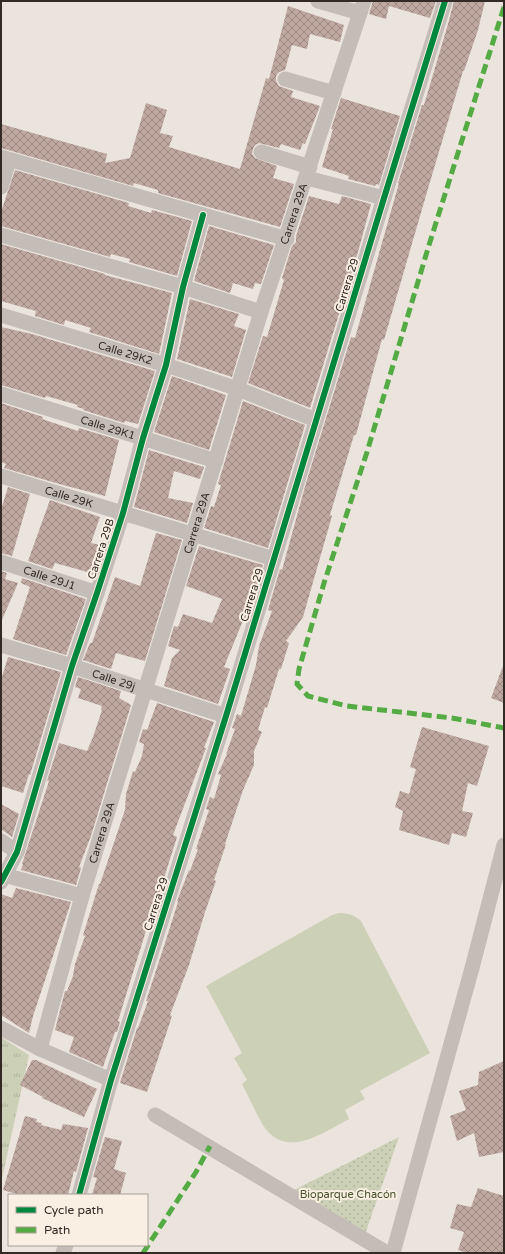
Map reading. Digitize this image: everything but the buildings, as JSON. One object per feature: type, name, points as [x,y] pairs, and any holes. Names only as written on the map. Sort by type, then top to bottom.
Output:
[{"type":"street","points":[[318,1],[362,7]]},
{"type":"street","name":"Carrera 29","points":[[79,1194],[111,1080],[226,716],[445,1]]},
{"type":"street","name":"Carrera 29A","points":[[40,1049],[82,896],[261,312],[287,239],[362,7]]},
{"type":"street","points":[[285,79],[334,93]]},
{"type":"street","points":[[261,152],[308,173],[384,198]]},
{"type":"street","points":[[1,187],[5,159],[287,239]]},
{"type":"street","name":"Carrera 29B","points":[[3,878],[17,852],[72,666],[98,593],[123,513],[143,438],[166,365],[183,287],[203,215]]},
{"type":"street","points":[[1,235],[183,287],[261,312]]},
{"type":"street","name":"Calle 29K2","points":[[1,315],[166,365],[238,389],[316,420]]},
{"type":"street","name":"Calle 29K1","points":[[1,394],[216,461]]},
{"type":"street","name":"Calle 29K","points":[[1,476],[274,559]]},
{"type":"street","name":"Calle 29J1","points":[[1,562],[98,593]]},
{"type":"street","name":"Calle 29j","points":[[1,645],[72,666],[226,716]]},
{"type":"street","points":[[1,841],[17,852]]},
{"type":"street","points":[[393,1253],[472,968],[504,845]]},
{"type":"street","points":[[3,878],[82,896]]},
{"type":"street","points":[[1,1028],[40,1049],[111,1080]]},
{"type":"street","points":[[155,1114],[387,1253]]},
{"type":"green space","points":[[339,913],[351,915],[361,921],[430,1053],[360,1091],[365,1099],[345,1110],[349,1119],[318,1136],[295,1142],[284,1142],[274,1137],[265,1128],[242,1084],[247,1080],[234,1058],[242,1053],[206,986],[332,915]]},
{"type":"green space","points":[[1,1037],[29,1055],[1,1183]]},
{"type":"green space","name":"Bioparque Chacón","points":[[399,1137],[364,1237],[290,1192]]},
{"type":"marked path","points":[[504,7],[429,245],[367,452],[324,583],[299,669],[297,684],[308,696],[347,706],[452,718],[504,728]]},
{"type":"marked path","points":[[148,1245],[196,1172],[210,1146]]},
{"type":"marked path","points":[[143,1253],[148,1246]]},
{"type":"cycle path","points":[[79,1194],[111,1080],[226,716],[445,1]]},
{"type":"cycle path","points":[[1,882],[17,852],[72,666],[123,513],[143,438],[166,365],[183,287],[203,215]]}]
